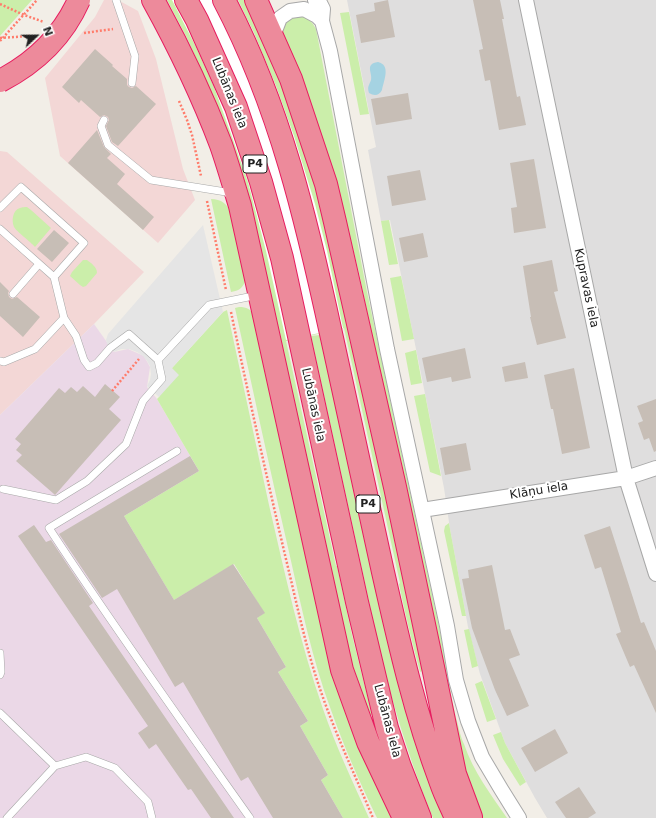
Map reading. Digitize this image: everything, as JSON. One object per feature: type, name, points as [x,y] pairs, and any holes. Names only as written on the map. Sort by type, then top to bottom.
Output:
[{"type":"highway","points":[[0,81],[30,63],[54,40],[65,26],[79,0]]},
{"type":"highway","points":[[153,0],[190,71],[221,146],[240,206],[342,670],[368,742],[404,818]]},
{"type":"highway","name":"Lubānas iela","points":[[186,0],[197,20],[236,107],[261,182],[282,258],[298,338],[357,602],[387,728],[400,767],[420,818]]},
{"type":"highway","name":"P4","points":[[224,0],[252,59],[282,138],[292,173],[313,251],[408,676],[419,719],[438,776],[456,818]]},
{"type":"highway","points":[[256,0],[291,79],[326,184],[336,222],[455,774],[471,818]]},
{"type":"street","points":[[314,0],[320,3],[323,9],[322,21],[330,51],[388,356],[447,626],[456,680],[468,721],[482,757],[519,818]]},
{"type":"street","name":"Kupravas iela","points":[[526,0],[626,478],[656,574]]},
{"type":"street","points":[[273,36],[280,18],[290,11],[304,9],[317,16],[322,21]]},
{"type":"street","name":"Klāņu iela","points":[[422,510],[626,478],[656,468]]},
{"type":"lane","points":[[116,0],[135,56],[132,84]]},
{"type":"lane","points":[[104,120],[100,126],[108,145],[151,180],[226,192],[240,206]]},
{"type":"lane","points":[[0,208],[21,187],[84,243],[54,277]]},
{"type":"lane","points":[[0,229],[54,277],[64,318],[76,336],[84,360],[89,367],[97,363],[110,348],[129,334],[158,360],[162,379],[143,401],[126,444],[87,481],[56,500],[3,489]]},
{"type":"lane","points":[[13,294],[39,264]]},
{"type":"lane","points":[[158,360],[209,305],[260,294]]},
{"type":"lane","points":[[0,361],[4,362],[36,349],[64,318]]},
{"type":"lane","points":[[177,451],[49,528],[250,818]]},
{"type":"lane","points":[[0,653],[0,675]]},
{"type":"lane","points":[[0,713],[55,766]]},
{"type":"lane","points":[[7,818],[55,766],[86,757],[115,768],[148,802],[152,818]]},
{"type":"path","points":[[0,41],[37,0]]},
{"type":"path","points":[[0,4],[24,15]]},
{"type":"path","points":[[82,34],[125,26]]},
{"type":"path","points":[[178,98],[192,135],[229,301],[245,381],[305,638],[336,734],[373,818]]},
{"type":"path","points":[[112,391],[135,365]]},
{"type":"shaded area","points":[[104,0],[118,0],[138,11],[156,59],[183,169],[195,200],[158,243],[60,156],[45,78],[95,17]]},
{"type":"shaded area","points":[[347,0],[656,0],[656,818],[547,818],[505,743],[480,674],[468,627],[444,488],[390,220],[381,221],[368,150],[376,147]]},
{"type":"shaded area","points":[[0,151],[7,152],[144,272],[94,324],[0,415]]},
{"type":"shaded area","points":[[203,225],[223,312],[172,368],[179,375],[159,397],[147,386],[151,374],[150,366],[143,356],[129,349],[121,349],[114,352],[107,344],[106,340],[108,334]]},
{"type":"shaded area","points":[[94,324],[114,352],[128,349],[144,356],[150,367],[147,387],[157,399],[199,471],[124,516],[134,533],[233,564],[265,613],[257,618],[286,667],[278,672],[308,721],[300,726],[328,775],[321,780],[343,818],[0,818],[0,415]]},
{"type":"green space","points":[[0,0],[32,0],[0,36]]},
{"type":"green space","points":[[167,0],[247,0],[281,77],[317,186],[337,269],[424,670],[420,672],[409,628],[344,328],[286,341],[336,566],[372,715],[370,715],[349,655],[224,125],[187,38]]},
{"type":"green space","points":[[349,12],[369,114],[360,115],[340,13]]},
{"type":"green space","points":[[302,15],[310,20],[316,29],[367,292],[441,636],[461,738],[472,764],[507,818],[480,818],[458,759],[407,501],[359,273],[338,189],[283,35],[283,26],[287,20]]},
{"type":"green space","points":[[211,199],[218,200],[228,207],[231,214],[246,280],[241,288],[231,292]]},
{"type":"green space","points":[[27,207],[51,228],[35,247],[15,229],[13,224],[13,216],[16,211]]},
{"type":"green space","points":[[389,220],[398,264],[389,265],[381,221]]},
{"type":"green space","points":[[83,260],[87,260],[92,264],[97,273],[86,286],[83,287],[70,276]]},
{"type":"green space","points":[[401,276],[414,339],[402,341],[390,278]]},
{"type":"green space","points":[[239,307],[248,309],[254,315],[318,608],[398,818],[377,818],[341,738],[324,691],[307,632],[268,461],[235,308]]},
{"type":"green space","points":[[227,310],[269,505],[300,634],[328,723],[369,818],[343,818],[321,780],[328,775],[300,726],[308,721],[278,672],[286,667],[257,618],[264,613],[234,564],[174,600],[124,516],[199,471],[157,399],[172,368],[223,312]]},
{"type":"green space","points":[[320,335],[373,576],[403,703],[443,818],[433,818],[406,745],[384,670],[311,336]]},
{"type":"green space","points":[[416,350],[422,383],[411,385],[405,353]]},
{"type":"green space","points":[[425,394],[441,476],[430,472],[414,396]]},
{"type":"green space","points":[[449,523],[466,616],[462,616],[444,531],[445,526]]},
{"type":"green space","points":[[469,629],[478,666],[472,668],[464,630]]},
{"type":"green space","points":[[482,681],[496,719],[487,722],[475,684]]},
{"type":"green space","points":[[501,732],[505,743],[526,782],[520,786],[503,759],[493,735]]},
{"type":"water","points":[[378,62],[384,66],[386,73],[382,90],[378,94],[373,95],[368,91],[371,80],[370,67],[374,63]]},
{"type":"pier","points":[[172,0],[238,0],[254,33],[276,86],[294,136],[315,204],[327,251],[343,328],[286,340],[266,251],[248,182],[214,87]]},
{"type":"building","points":[[388,0],[395,37],[361,43],[356,15],[375,11],[374,3]]},
{"type":"building","points":[[473,0],[500,0],[504,19],[502,19],[517,97],[520,96],[526,125],[499,130],[490,80],[485,81],[479,50],[483,49]]},
{"type":"building","points":[[95,49],[127,79],[127,85],[129,87],[132,88],[136,86],[156,104],[118,146],[112,142],[106,126],[109,120],[108,117],[104,115],[100,117],[81,100],[79,103],[62,87]]},
{"type":"building","points":[[408,93],[412,119],[376,125],[371,99]]},
{"type":"building","points":[[97,130],[104,147],[111,154],[107,158],[125,174],[117,184],[154,217],[143,230],[68,163]]},
{"type":"building","points":[[534,159],[546,228],[514,233],[511,208],[517,207],[510,163]]},
{"type":"building","points":[[420,170],[426,200],[392,206],[387,176]]},
{"type":"building","points":[[54,230],[69,243],[52,262],[37,249]]},
{"type":"building","points":[[423,233],[428,257],[404,262],[399,238]]},
{"type":"building","points":[[552,260],[558,291],[554,292],[566,338],[537,345],[530,317],[523,266]]},
{"type":"building","points":[[0,282],[9,291],[9,297],[12,299],[17,297],[40,317],[23,337],[0,316]]},
{"type":"building","points":[[465,348],[471,378],[452,382],[451,377],[427,382],[422,358]]},
{"type":"building","points":[[525,362],[528,378],[505,382],[502,367]]},
{"type":"building","points":[[574,368],[590,448],[562,454],[553,409],[551,409],[544,375]]},
{"type":"building","points":[[105,384],[120,397],[109,409],[121,420],[55,495],[16,461],[22,455],[16,450],[21,444],[15,439],[59,388],[65,393],[71,387],[77,392],[83,386],[95,397]]},
{"type":"building","points":[[656,399],[656,451],[654,452],[649,438],[644,440],[638,423],[643,421],[637,406]]},
{"type":"building","points":[[466,443],[471,470],[445,475],[440,448]]},
{"type":"building","points":[[190,456],[199,471],[124,516],[174,600],[233,564],[265,613],[257,618],[286,667],[278,672],[308,721],[300,726],[328,775],[321,780],[343,818],[273,818],[248,777],[241,781],[183,682],[175,687],[117,589],[102,598],[59,534]]},
{"type":"building","points":[[34,525],[46,542],[51,540],[93,603],[89,606],[234,818],[211,818],[191,789],[188,790],[156,744],[149,749],[138,733],[148,726],[18,536]]},
{"type":"building","points":[[610,526],[641,623],[644,622],[656,651],[656,713],[634,665],[630,667],[616,634],[621,632],[601,567],[595,569],[584,535]]},
{"type":"building","points":[[492,565],[505,630],[510,629],[520,655],[509,659],[529,706],[507,716],[495,690],[472,628],[462,579],[469,578],[468,570]]},
{"type":"building","points":[[555,729],[568,753],[535,772],[521,748]]},
{"type":"building","points":[[579,787],[596,813],[588,818],[566,818],[555,802]]}]
